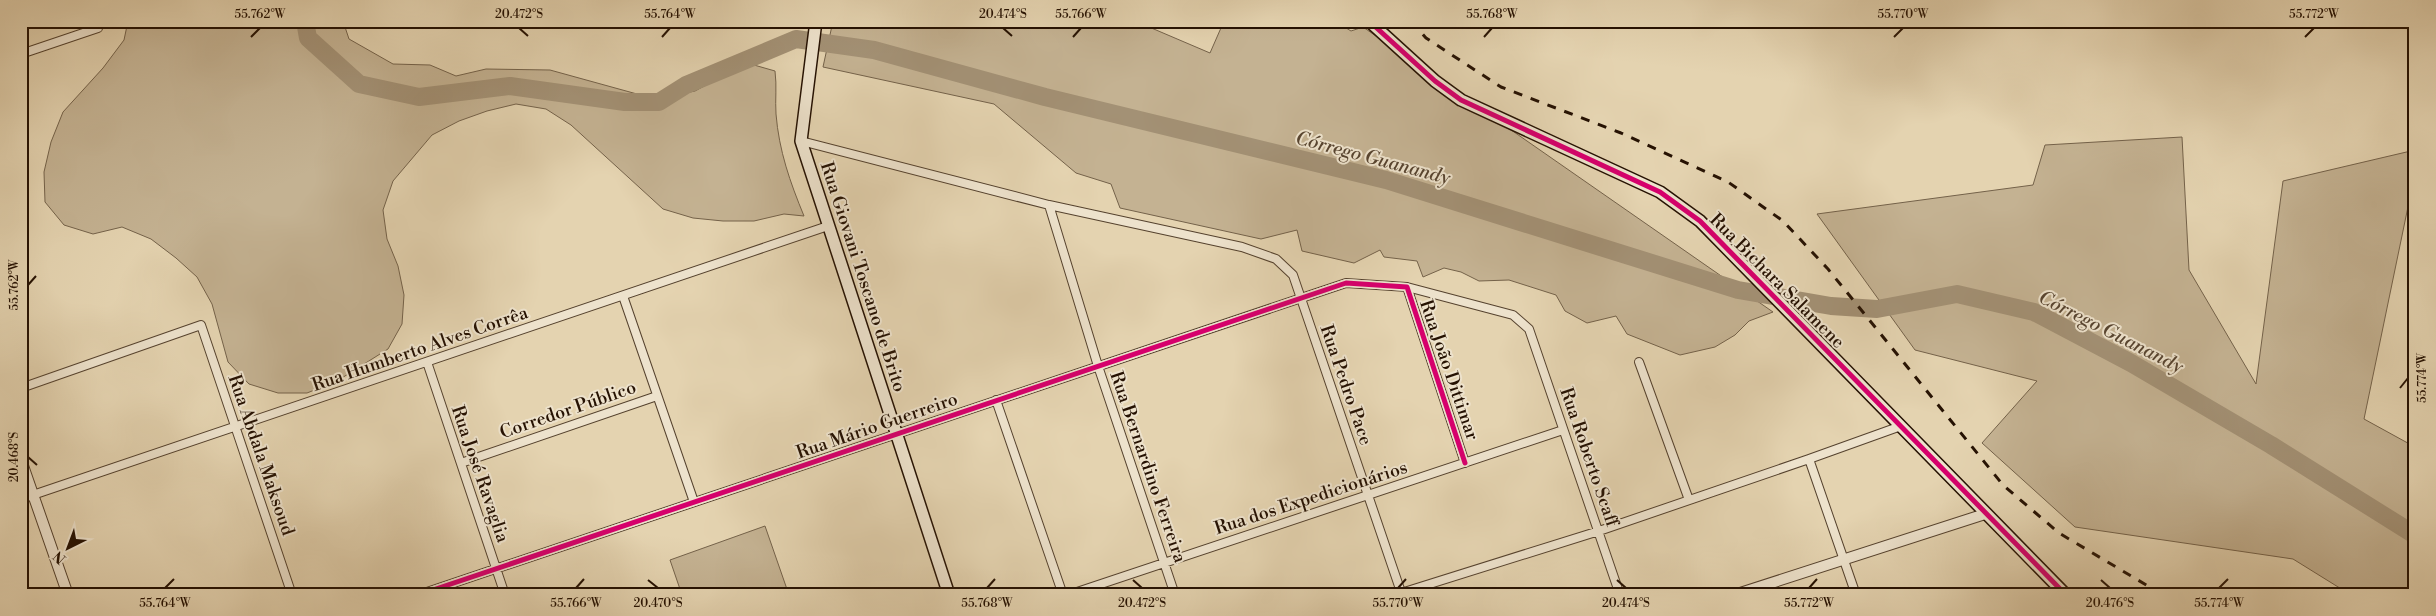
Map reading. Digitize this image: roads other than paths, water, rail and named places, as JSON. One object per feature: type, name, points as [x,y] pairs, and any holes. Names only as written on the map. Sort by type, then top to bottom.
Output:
[{"type":"main road","name":"Rua Giovani Toscano de Brito","points":[[816,21],[801,141],[949,595]]},
{"type":"main road","name":"Rua Bichara Salamene","points":[[1370,21],[1435,81],[1461,100],[1660,192],[1700,221],[2066,595]]},
{"type":"street","points":[[21,54],[98,28],[96,21]]},
{"type":"street","name":"Rua Pedro Pace","points":[[801,141],[1049,205],[1242,246],[1276,259],[1293,275],[1401,594]]},
{"type":"street","name":"Rua Bernardino Ferreira","points":[[1049,205],[1098,366],[1175,595]]},
{"type":"street","name":"Rua Humberto Alves Corrêa","points":[[21,499],[236,428],[828,226]]},
{"type":"street","name":"Rua Mário Guerreiro","points":[[418,595],[1346,283]]},
{"type":"street","name":"Rua João Dittimar","points":[[1346,283],[1407,288],[1465,462]]},
{"type":"street","name":"Rua Roberto Scaff","points":[[1407,288],[1513,315],[1529,329],[1620,595]]},
{"type":"street","points":[[623,296],[694,502]]},
{"type":"street","name":"Rua Abdala Maksoud","points":[[21,388],[201,325],[292,595]]},
{"type":"street","name":"Rua José Ravaglia","points":[[427,362],[505,595]]},
{"type":"street","points":[[1639,362],[1689,500]]},
{"type":"street","name":"Corredor Público","points":[[461,463],[657,396]]},
{"type":"street","points":[[996,400],[1063,595]]},
{"type":"street","points":[[1401,594],[1598,531],[1901,426]]},
{"type":"street","name":"Rua dos Expedicionários","points":[[1068,595],[1564,430]]},
{"type":"street","points":[[1809,459],[1856,595]]},
{"type":"street","points":[[21,460],[67,594]]},
{"type":"street","points":[[1734,595],[1985,514]]},
{"type":"waterway","name":"Córrego Guanandy","points":[[305,21],[308,38],[359,84],[419,97],[510,86],[625,102],[659,102],[686,85],[796,39],[874,50],[1045,97],[1386,180],[1738,290],[1831,306],[1877,309],[1957,294],[2034,312],[2131,363],[2271,445],[2415,535]]},
{"type":"railway","points":[[1411,21],[1426,38],[1501,87],[1621,133],[1728,182],[1783,221],[1828,269],[2003,485],[2059,533],[2163,595]]}]
